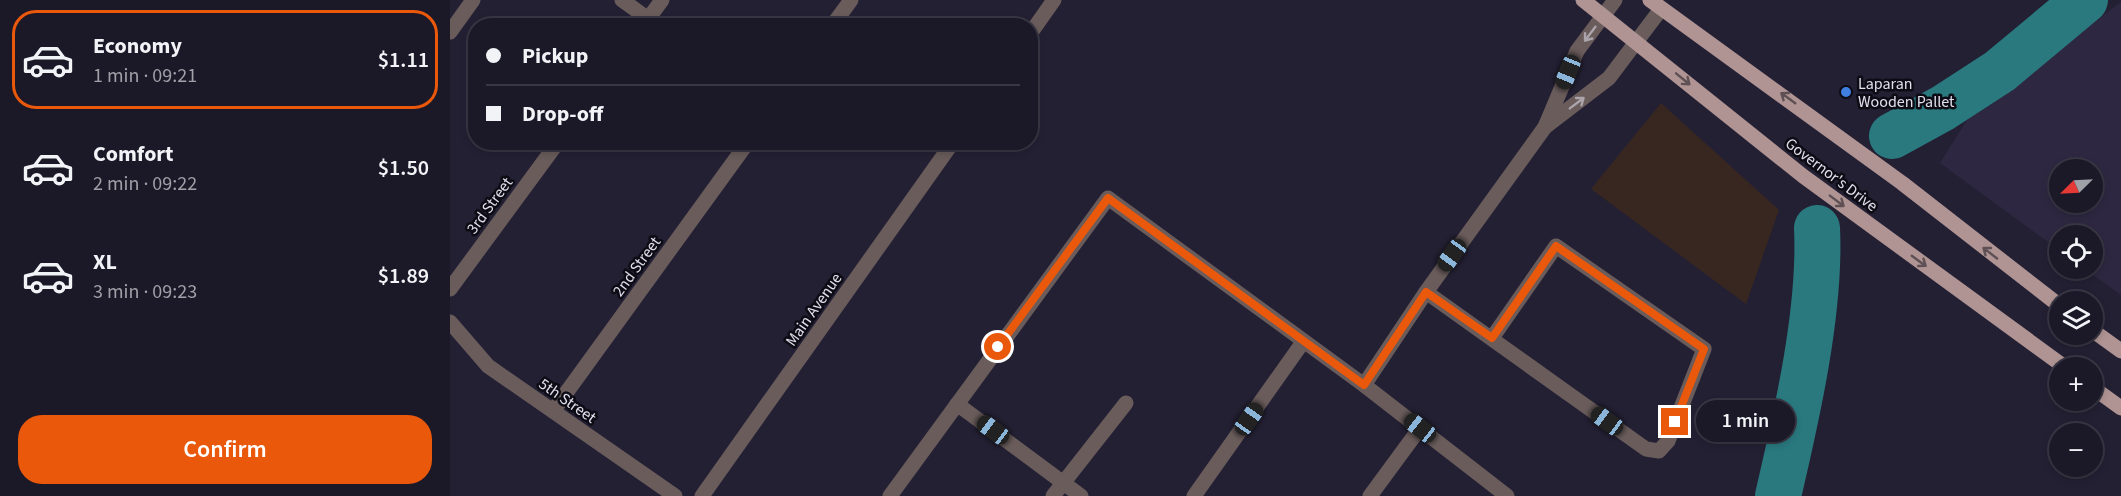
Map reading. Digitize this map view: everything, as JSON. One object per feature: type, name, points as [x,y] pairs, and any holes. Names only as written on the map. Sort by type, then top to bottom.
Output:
[{"type":"main road","name":"Governor's Drive","points":[[1583,0],[1803,176],[2051,357]]},
{"type":"main road","points":[[1656,4],[1902,183],[2049,297]]},
{"type":"main road","points":[[2103,338],[2121,351]]},
{"type":"main road","points":[[2103,395],[2121,408]]},
{"type":"street","points":[[450,32],[473,0]]},
{"type":"street","points":[[622,0],[644,18]]},
{"type":"street","points":[[653,18],[662,0]]},
{"type":"street","points":[[838,18],[851,0]]},
{"type":"street","points":[[1038,23],[1054,0]]},
{"type":"street","points":[[1364,385],[1426,292],[1545,127],[1576,53],[1615,0]]},
{"type":"street","points":[[1545,127],[1609,78],[1637,42],[1656,4]]},
{"type":"street","name":"3rd Street","points":[[450,289],[552,150]]},
{"type":"street","name":"2nd Street","points":[[553,411],[742,150]]},
{"type":"street","name":"Main Avenue","points":[[702,496],[947,150]]},
{"type":"street","points":[[890,496],[1108,198],[1364,385],[1508,496]]},
{"type":"street","points":[[1426,292],[1646,449],[1659,451],[1668,441],[1704,349],[1556,246],[1492,338]]},
{"type":"street","name":"5th Street","points":[[450,322],[488,366],[675,496]]},
{"type":"street","points":[[1194,496],[1303,342]]},
{"type":"street","points":[[1053,496],[1126,403]]},
{"type":"street","points":[[957,404],[1081,496]]},
{"type":"street","points":[[1370,496],[1420,428]]},
{"type":"shaded area","points":[[2121,2],[2121,295],[2099,279],[2103,279],[2103,225],[2049,225],[2049,243],[1940,163],[1969,117]]},
{"type":"shaded area","points":[[1661,103],[1779,210],[1746,304],[1591,189]]},
{"type":"waterway","points":[[1892,136],[1943,108],[2000,71],[2085,0]]},
{"type":"waterway","points":[[1778,496],[1806,362],[1815,293],[1817,228]]},
{"type":"place","name":"Laparan Wooden Pallet","points":[[1846,92]]},
{"type":"route","points":[[998,347],[1108,198],[1364,385],[1426,292],[1492,338],[1556,246],[1704,349],[1675,422]]}]
